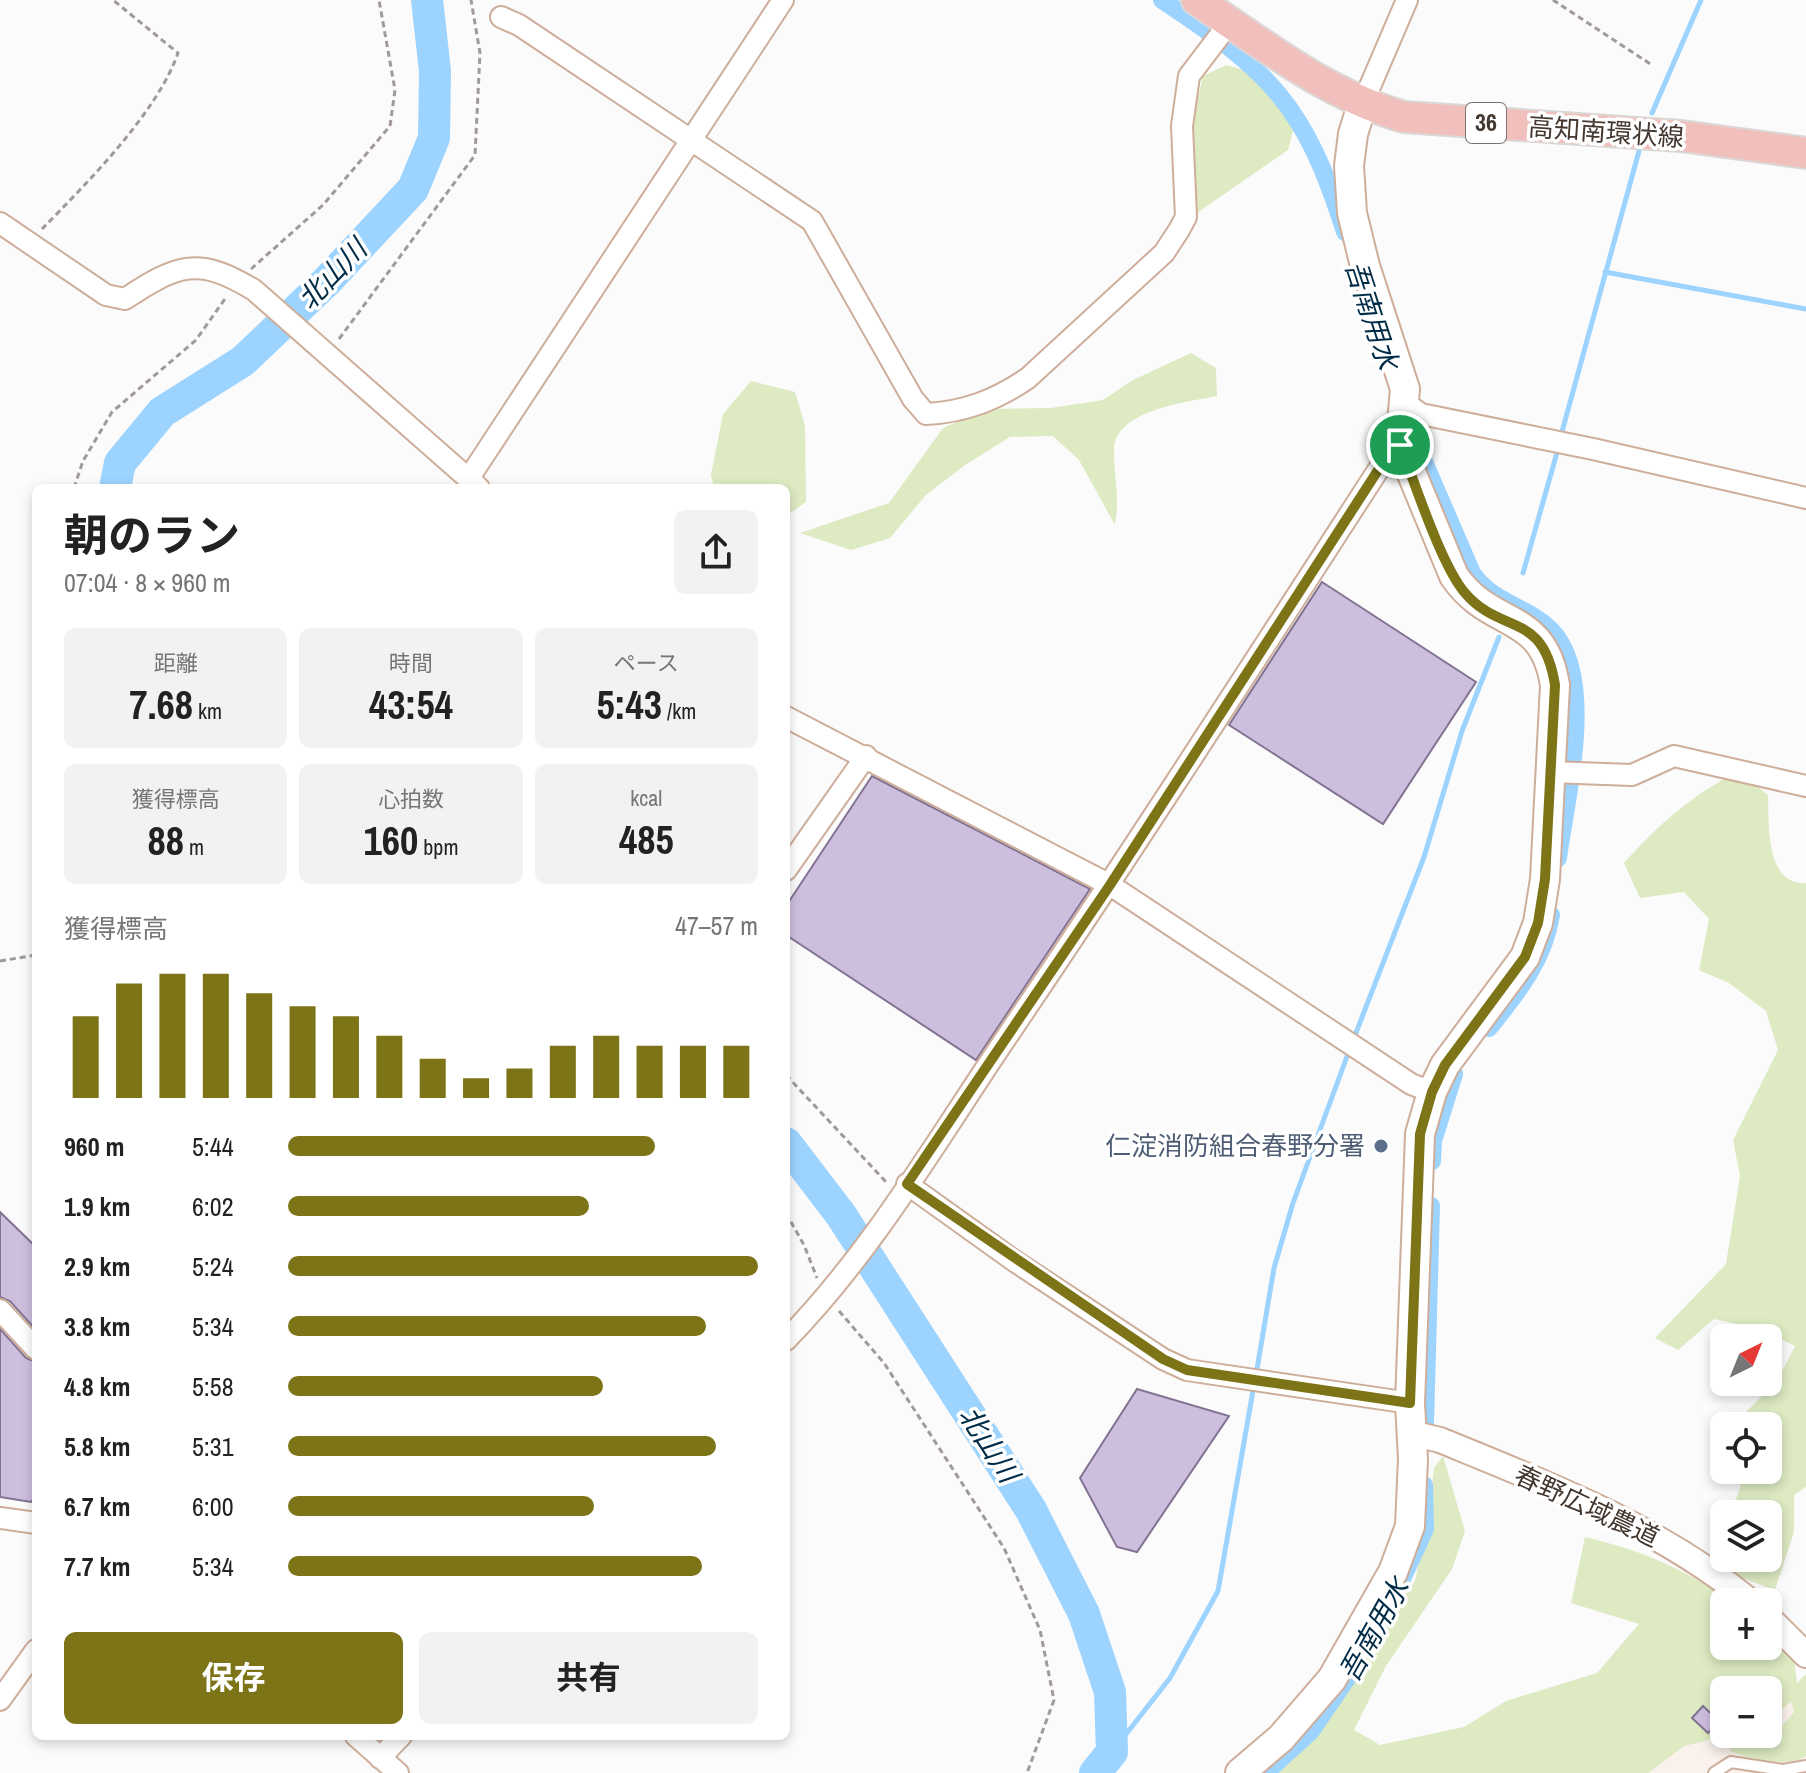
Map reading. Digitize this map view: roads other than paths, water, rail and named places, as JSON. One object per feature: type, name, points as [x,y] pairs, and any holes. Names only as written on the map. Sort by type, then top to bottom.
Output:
[{"type":"main road","name":"高知南環状線","points":[[1197,0],[1221,33],[1362,105],[1415,118],[1681,136],[1806,153]]},
{"type":"main road","points":[[1240,1773],[1281,1738],[1324,1690],[1393,1572],[1410,1526],[1410,1403],[1420,1134],[1432,1092],[1445,1065],[1504,988],[1530,946],[1545,879],[1554,773],[1555,685],[1551,661],[1526,628],[1481,607],[1466,594],[1454,576],[1401,419],[1405,389],[1365,266],[1352,213],[1349,166],[1353,134],[1362,105]]},
{"type":"street","points":[[0,223],[106,295],[125,299],[150,283],[197,266],[222,271],[246,285],[474,483],[783,0]]},
{"type":"street","points":[[1362,105],[1407,0]]},
{"type":"street","points":[[501,17],[519,25],[819,228],[913,399],[926,414],[974,407],[1003,395],[1028,378],[1164,253],[1186,217],[1182,126],[1189,76],[1221,33]]},
{"type":"street","points":[[790,1336],[827,1296],[898,1198],[1110,885],[1393,447],[1401,419],[1421,414],[1593,449],[1806,498]]},
{"type":"street","points":[[790,719],[1110,885],[1411,1084],[1432,1092]]},
{"type":"street","points":[[790,864],[866,756]]},
{"type":"street","points":[[1554,773],[1632,775],[1674,756],[1806,786]]},
{"type":"street","points":[[898,1198],[1028,1270],[1163,1359],[1187,1370],[1410,1403]]},
{"type":"street","points":[[0,1310],[32,1345]]},
{"type":"street","name":"春野広域農道","points":[[1411,1433],[1453,1446],[1612,1514],[1684,1554],[1731,1588]]},
{"type":"street","points":[[0,1518],[32,1522]]},
{"type":"street","points":[[1782,1631],[1806,1655]]},
{"type":"street","points":[[0,1700],[32,1656]]},
{"type":"street","points":[[360,1740],[398,1773]]},
{"type":"street","points":[[380,1758],[397,1740]]},
{"type":"lane","points":[[1714,1773],[1731,1762],[1783,1770],[1806,1766]]},
{"type":"waterway","name":"北山川","points":[[116,484],[120,463],[162,412],[243,361],[326,282],[413,189],[434,138],[435,71],[427,0]]},
{"type":"waterway","name":"吾南用水","points":[[1162,0],[1231,49],[1279,95],[1315,152],[1345,232]]},
{"type":"waterway","points":[[1652,113],[1701,0]]},
{"type":"waterway","points":[[1560,439],[1639,151]]},
{"type":"waterway","points":[[1605,272],[1806,309]]},
{"type":"waterway","name":"吾南用水","points":[[1406,420],[1472,573],[1489,591],[1542,622],[1565,651],[1573,677],[1575,739],[1558,858]]},
{"type":"waterway","points":[[1523,573],[1558,449]]},
{"type":"waterway","points":[[1354,1038],[1424,857],[1462,731],[1499,637]]},
{"type":"waterway","name":"吾南用水","points":[[1489,1028],[1536,961],[1551,915]]},
{"type":"waterway","points":[[1256,1375],[1274,1268],[1293,1203],[1349,1051]]},
{"type":"waterway","name":"吾南用水","points":[[1432,1161],[1433,1141],[1454,1074]]},
{"type":"waterway","name":"北山川","points":[[790,1148],[841,1215],[1031,1510],[1084,1614],[1110,1692],[1112,1752],[1095,1773]]},
{"type":"waterway","name":"吾南用水","points":[[1425,1423],[1431,1206]]},
{"type":"waterway","points":[[1112,1752],[1170,1678],[1218,1591],[1254,1385]]},
{"type":"waterway","name":"吾南用水","points":[[1401,1581],[1425,1529],[1424,1485]]},
{"type":"waterway","name":"吾南用水","points":[[1265,1773],[1311,1731],[1352,1671]]},
{"type":"place","name":"仁淀消防組合春野分署","points":[[1381,1146]]}]
